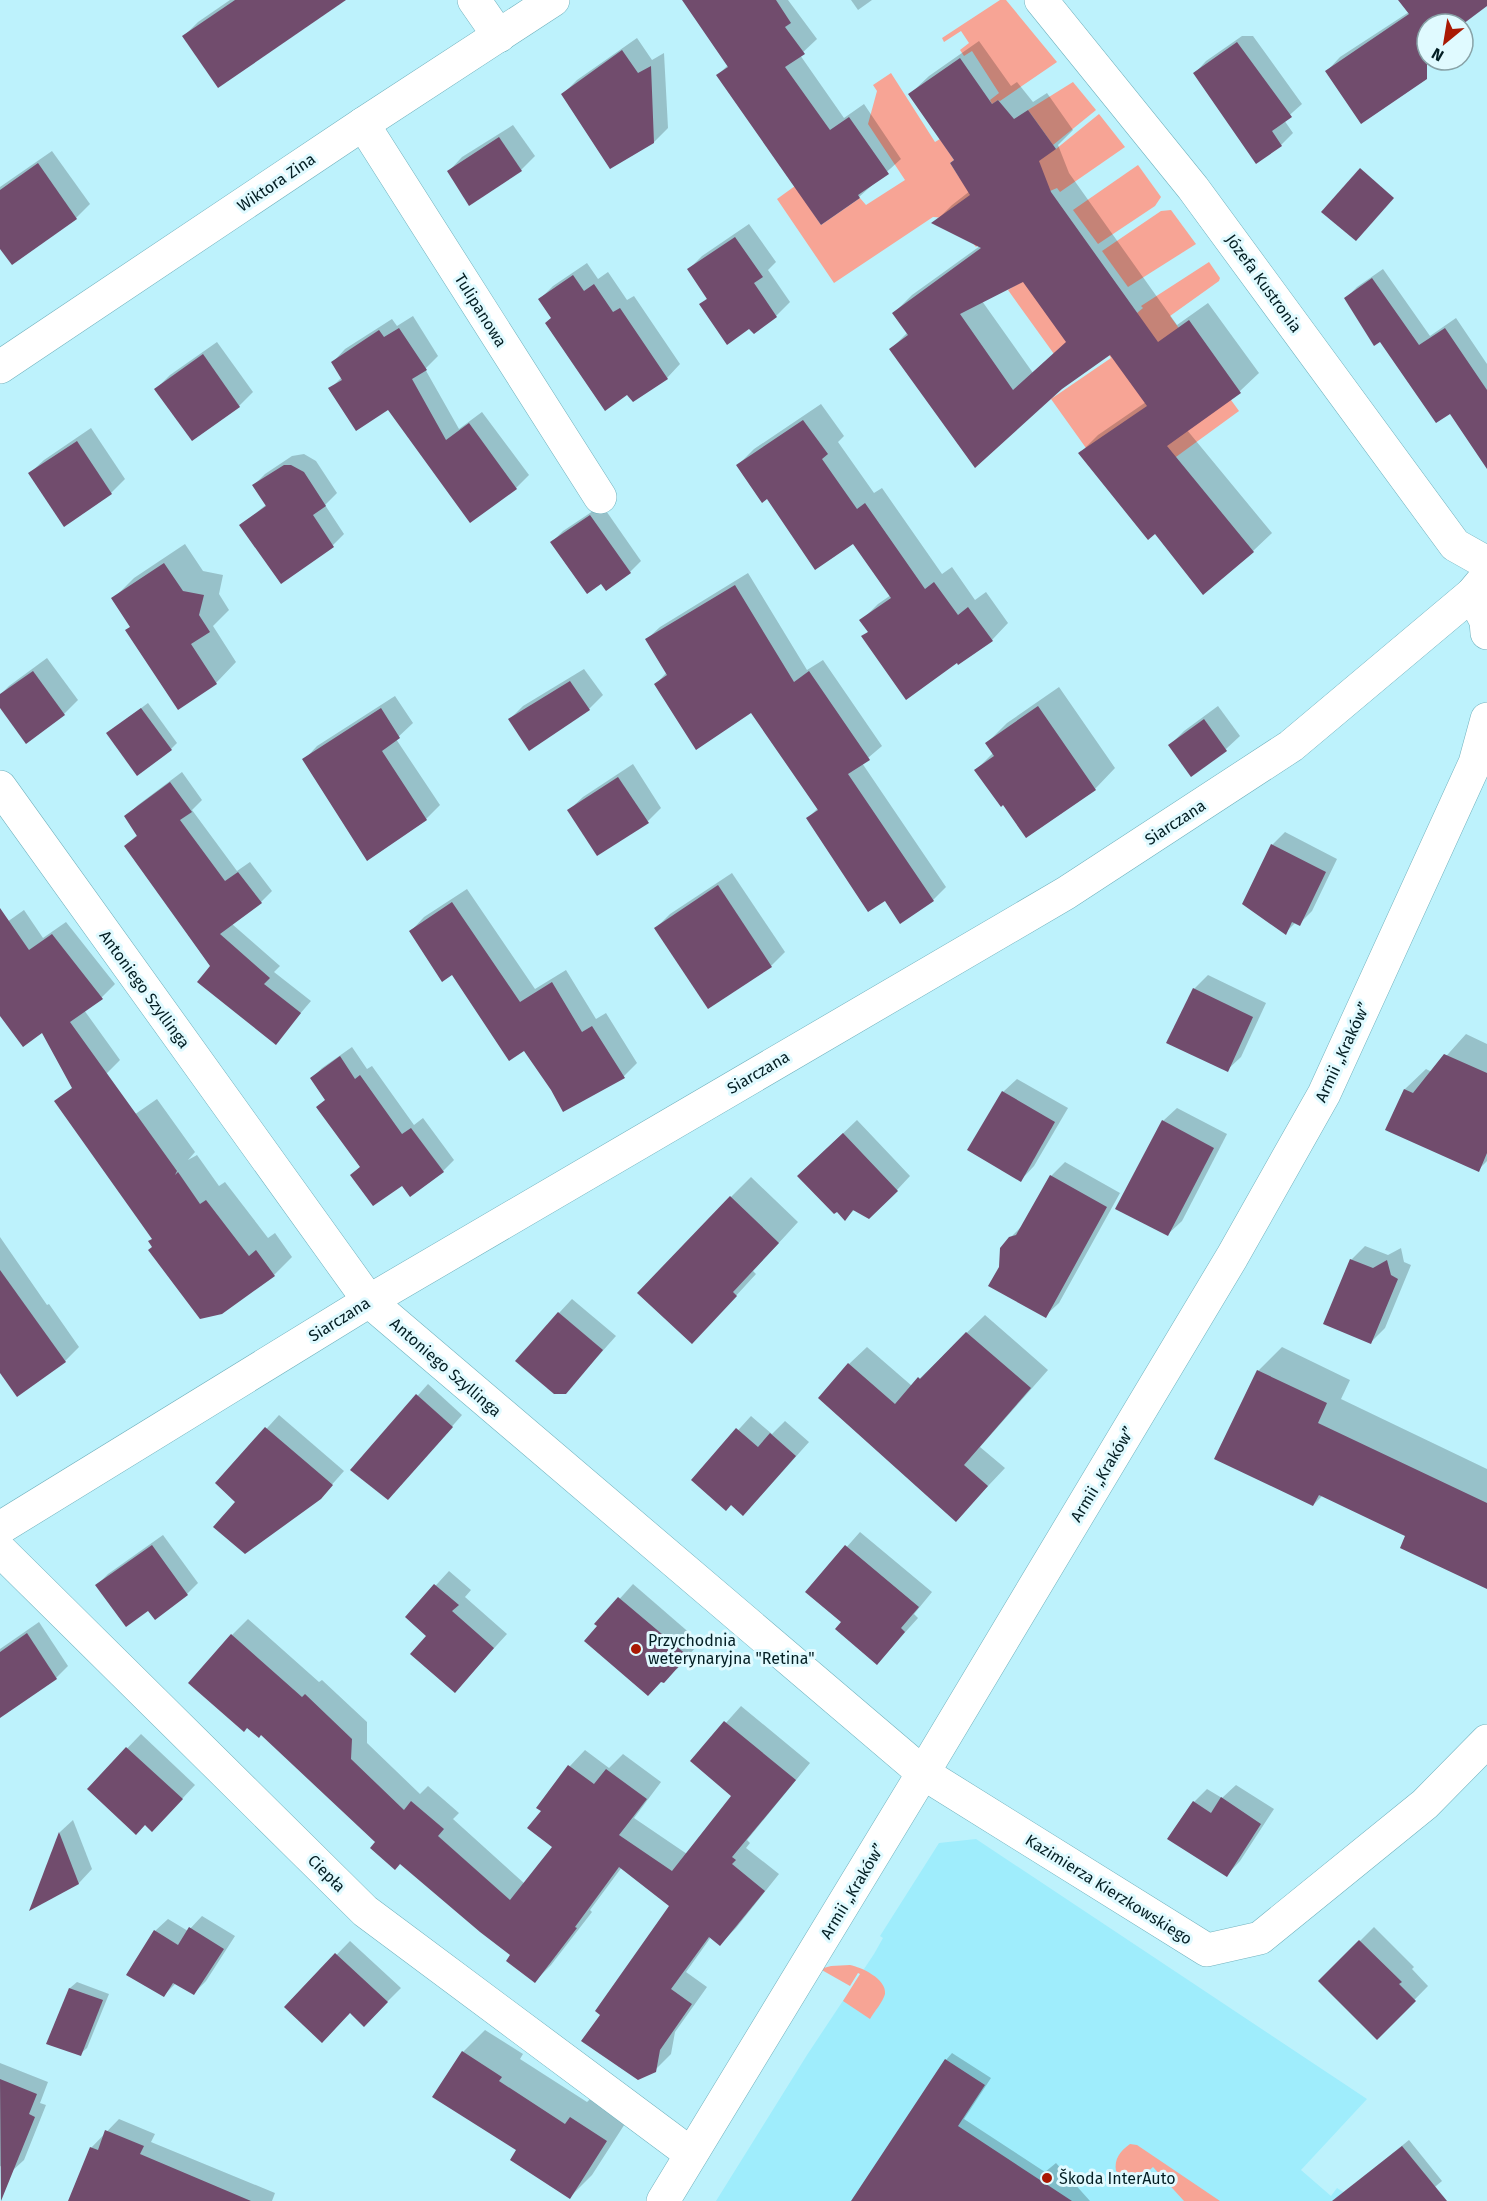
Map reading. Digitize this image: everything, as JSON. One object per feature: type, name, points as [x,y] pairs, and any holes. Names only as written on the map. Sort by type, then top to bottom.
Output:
[{"type":"street","points":[[474,0],[499,36]]},
{"type":"street","name":"Wiktora Zina","points":[[0,367],[553,0]]},
{"type":"street","name":"Józefa Kustronia","points":[[1041,0],[1194,188],[1455,545],[1487,563]]},
{"type":"street","name":"Tulipanowa","points":[[363,124],[600,496]]},
{"type":"street","points":[[1479,585],[1487,633]]},
{"type":"street","name":"Siarczana","points":[[0,1528],[369,1300],[1066,893],[1291,746],[1479,585]]},
{"type":"street","name":"Armii „Kraków”","points":[[663,2201],[1232,1257],[1324,1094],[1475,763],[1487,719]]},
{"type":"street","name":"Antoniego Szyllinga","points":[[0,787],[369,1300],[923,1773]]},
{"type":"street","name":"Ciepła","points":[[0,1550],[365,1911],[691,2154]]},
{"type":"street","name":"Kazimierza Kierzkowskiego","points":[[923,1773],[1207,1950],[1260,1938],[1425,1804],[1487,1741]]},
{"type":"shaded area","points":[[1000,0],[1006,0],[1057,62],[1000,101],[992,104],[990,100],[999,93],[972,51],[964,56],[960,50],[969,43],[961,31],[944,42],[942,38]]},
{"type":"shaded area","points":[[891,73],[935,142],[940,139],[954,160],[950,163],[959,177],[1056,149],[1099,114],[1125,147],[1060,192],[1057,188],[1050,191],[976,247],[963,231],[952,223],[933,217],[834,283],[777,199],[795,186],[821,225],[860,198],[866,205],[905,180],[868,124],[877,91],[873,85]]},
{"type":"shaded area","points":[[1073,82],[1096,110],[1053,145],[1028,110]]},
{"type":"shaded area","points":[[1138,165],[1161,197],[1155,206],[1098,244],[1073,210]]},
{"type":"shaded area","points":[[1171,210],[1196,244],[1128,287],[1102,251],[1161,211]]},
{"type":"shaded area","points":[[1009,262],[1073,341],[1054,354],[1008,290],[1019,283]]},
{"type":"shaded area","points":[[1209,262],[1220,278],[1219,281],[1170,316],[1239,411],[1121,497],[1051,399],[1111,358],[1109,355],[1137,313],[1143,308],[1141,306]]},
{"type":"shaded area","points":[[976,1839],[1367,2099],[1301,2170],[1331,2196],[1337,2188],[1357,2201],[716,2201],[807,2055],[874,1954],[883,1938],[880,1936],[939,1843]]},
{"type":"shaded area","points":[[850,1965],[878,1979],[885,1989],[884,1997],[870,2019],[843,2001],[860,1974],[858,1973],[850,1986],[820,1969]]},
{"type":"shaded area","points":[[1130,2144],[1137,2145],[1220,2201],[1184,2201],[1153,2167],[1135,2183],[1116,2171],[1118,2156]]},
{"type":"building","points":[[235,0],[346,0],[218,88],[182,36]]},
{"type":"building","points":[[682,0],[776,0],[791,23],[785,27],[805,54],[785,67],[830,130],[849,117],[889,174],[821,225],[716,75],[728,67]]},
{"type":"building","points":[[1398,0],[1487,0],[1487,6],[1475,15],[1475,12],[1415,12],[1415,72],[1427,72],[1427,79],[1361,124],[1325,71],[1409,14]]},
{"type":"building","points":[[1237,42],[1292,117],[1272,131],[1282,146],[1256,164],[1193,73]]},
{"type":"building","points":[[622,50],[638,73],[651,66],[654,143],[610,169],[561,94]]},
{"type":"building","points":[[960,58],[992,104],[998,100],[1014,119],[1028,110],[1056,149],[1039,161],[1051,192],[1158,342],[1189,320],[1241,393],[1167,446],[1254,552],[1203,595],[1155,534],[1148,540],[1078,453],[1147,406],[1110,355],[1062,389],[975,468],[889,349],[908,335],[892,313],[981,248],[931,223],[970,195],[950,163],[954,160],[908,94]],"holes":[[[1023,282],[1066,342],[1013,390],[960,314]]]},
{"type":"building","points":[[499,137],[522,171],[469,206],[447,171]]},
{"type":"building","points":[[38,163],[77,219],[12,265],[0,249],[0,190]]},
{"type":"building","points":[[1360,168],[1394,198],[1356,241],[1321,212]]},
{"type":"building","points":[[735,237],[763,277],[754,283],[777,317],[754,334],[749,329],[727,345],[699,304],[707,299],[687,269]]},
{"type":"building","points":[[573,275],[584,291],[594,284],[613,312],[620,308],[668,379],[633,402],[627,395],[605,411],[545,323],[551,318],[538,299]]},
{"type":"building","points":[[1372,278],[1419,345],[1445,328],[1487,390],[1487,469],[1450,414],[1436,423],[1380,342],[1374,346],[1344,298]]},
{"type":"building","points":[[399,328],[427,370],[412,379],[446,440],[469,423],[517,489],[470,523],[388,410],[356,431],[328,388],[342,380],[331,362],[379,330],[384,337]]},
{"type":"building","points":[[203,354],[240,407],[192,441],[154,389]]},
{"type":"building","points":[[803,420],[828,454],[822,459],[857,509],[865,503],[925,589],[934,582],[958,615],[968,607],[993,641],[958,665],[957,663],[906,700],[861,636],[868,632],[859,620],[891,598],[853,544],[815,570],[767,499],[762,503],[736,465]]},
{"type":"building","points":[[77,441],[112,494],[64,527],[28,473]]},
{"type":"building","points":[[284,465],[291,465],[304,472],[326,506],[313,515],[334,547],[281,584],[239,525],[266,506],[252,485]]},
{"type":"building","points":[[590,515],[631,573],[606,591],[601,584],[587,594],[550,542]]},
{"type":"building","points":[[164,563],[183,591],[204,595],[199,615],[210,632],[191,644],[217,684],[178,710],[125,630],[130,627],[111,598]]},
{"type":"building","points":[[735,585],[794,682],[809,671],[870,760],[848,774],[934,901],[900,924],[885,901],[868,912],[806,818],[818,810],[751,713],[696,750],[654,684],[667,675],[645,639]]},
{"type":"building","points":[[33,671],[65,715],[26,744],[0,708],[0,694]]},
{"type":"building","points":[[570,681],[590,710],[529,751],[508,719]]},
{"type":"building","points":[[1038,706],[1096,790],[1026,838],[974,770],[994,756],[985,743]]},
{"type":"building","points":[[141,708],[172,750],[137,776],[106,733]]},
{"type":"building","points":[[381,708],[400,738],[382,751],[427,820],[367,861],[302,759]]},
{"type":"building","points":[[1204,719],[1227,751],[1191,777],[1168,745]]},
{"type":"building","points":[[618,777],[649,823],[597,856],[567,810]]},
{"type":"building","points":[[170,782],[192,812],[180,820],[225,881],[238,872],[262,903],[220,934],[270,978],[264,984],[301,1013],[276,1045],[197,982],[210,966],[124,846],[137,836],[124,816]]},
{"type":"building","points":[[1271,844],[1326,872],[1300,926],[1292,922],[1286,935],[1242,904]]},
{"type":"building","points":[[718,885],[772,967],[708,1009],[654,928]]},
{"type":"building","points":[[452,902],[520,1002],[552,982],[582,1032],[592,1026],[625,1078],[563,1112],[524,1051],[509,1061],[452,975],[442,982],[409,931]]},
{"type":"building","points":[[0,908],[29,950],[52,934],[103,999],[70,1022],[177,1171],[175,1175],[178,1172],[200,1204],[206,1200],[249,1256],[256,1250],[275,1276],[222,1314],[200,1319],[148,1250],[152,1247],[148,1241],[152,1239],[54,1101],[72,1088],[42,1033],[23,1047],[0,1016]]},
{"type":"building","points":[[1193,988],[1253,1017],[1228,1072],[1166,1043]]},
{"type":"building","points":[[1444,1054],[1487,1073],[1487,1153],[1479,1172],[1385,1130],[1404,1089],[1413,1093]]},
{"type":"building","points":[[340,1056],[355,1079],[360,1075],[402,1134],[411,1128],[444,1172],[410,1197],[402,1186],[373,1206],[350,1175],[360,1167],[316,1107],[325,1100],[310,1078]]},
{"type":"building","points":[[1002,1091],[1055,1122],[1021,1182],[967,1150]]},
{"type":"building","points":[[1162,1120],[1214,1148],[1168,1236],[1115,1209]]},
{"type":"building","points":[[843,1133],[898,1191],[869,1219],[853,1210],[845,1221],[837,1212],[834,1214],[797,1176]]},
{"type":"building","points":[[1050,1175],[1107,1207],[1046,1318],[988,1286],[999,1267],[1000,1248],[1009,1237],[1016,1235]]},
{"type":"building","points":[[730,1196],[779,1243],[733,1292],[737,1296],[692,1344],[637,1293]]},
{"type":"building","points":[[1350,1259],[1373,1268],[1387,1260],[1391,1275],[1398,1279],[1371,1344],[1323,1324]]},
{"type":"building","points":[[0,1270],[66,1362],[17,1397],[0,1373]]},
{"type":"building","points":[[558,1312],[603,1350],[566,1394],[554,1394],[515,1361]]},
{"type":"building","points":[[966,1332],[1031,1388],[964,1465],[988,1486],[956,1522],[818,1398],[848,1363],[895,1404],[918,1377],[920,1379]]},
{"type":"building","points":[[1257,1370],[1327,1403],[1318,1423],[1487,1503],[1487,1589],[1400,1548],[1405,1536],[1319,1495],[1313,1506],[1214,1459]]},
{"type":"building","points":[[416,1394],[453,1427],[388,1500],[350,1470]]},
{"type":"building","points":[[265,1427],[333,1485],[321,1499],[245,1554],[213,1527],[235,1502],[215,1483]]},
{"type":"building","points":[[736,1428],[758,1447],[770,1433],[796,1456],[743,1516],[731,1505],[726,1511],[691,1480]]},
{"type":"building","points":[[152,1545],[188,1595],[155,1620],[148,1611],[126,1627],[95,1585]]},
{"type":"building","points":[[845,1545],[919,1607],[901,1628],[905,1632],[877,1665],[835,1629],[841,1622],[805,1592]]},
{"type":"building","points":[[434,1584],[459,1605],[452,1611],[494,1648],[455,1693],[410,1654],[426,1636],[405,1617]]},
{"type":"building","name":"Przychodnia weterynaryjna \"Retina\"","points":[[618,1597],[688,1656],[664,1683],[661,1682],[648,1696],[584,1641],[597,1626],[594,1624]]},
{"type":"building","points":[[27,1633],[57,1679],[0,1718],[0,1652]]},
{"type":"building","points":[[231,1634],[302,1697],[305,1694],[352,1739],[351,1759],[404,1810],[411,1801],[444,1829],[438,1836],[510,1900],[552,1847],[527,1828],[541,1811],[536,1808],[568,1765],[594,1784],[606,1769],[647,1799],[619,1835],[672,1871],[731,1796],[690,1761],[724,1721],[796,1780],[732,1857],[736,1860],[732,1864],[765,1891],[720,1946],[709,1937],[671,1989],[692,2004],[660,2050],[656,2072],[638,2080],[581,2041],[600,2015],[595,2011],[669,1906],[619,1867],[535,1983],[506,1961],[510,1955],[400,1864],[395,1870],[370,1848],[375,1842],[261,1735],[259,1738],[247,1728],[244,1732],[188,1683]]},
{"type":"building","points":[[126,1747],[183,1799],[152,1832],[145,1825],[136,1835],[87,1789]]},
{"type":"building","points":[[1221,1797],[1261,1824],[1227,1877],[1167,1839],[1193,1801],[1211,1813]]},
{"type":"building","points":[[59,1832],[79,1884],[29,1911]]},
{"type":"building","points":[[189,1927],[224,1949],[194,1995],[173,1983],[164,1997],[126,1975],[154,1930],[178,1945]]},
{"type":"building","points":[[1359,1940],[1402,1982],[1399,1984],[1416,2001],[1377,2040],[1318,1981]]},
{"type":"building","points":[[335,1953],[388,2002],[364,2027],[350,2013],[322,2043],[284,2007]]},
{"type":"building","points":[[69,1988],[103,2000],[81,2056],[46,2044]]},
{"type":"building","points":[[462,2051],[502,2077],[499,2081],[565,2124],[570,2117],[607,2141],[570,2199],[510,2160],[516,2150],[432,2097]]},
{"type":"building","points":[[945,2059],[985,2085],[958,2126],[1072,2201],[851,2201]]},
{"type":"building","points":[[0,2079],[37,2094],[29,2114],[35,2117],[1,2201]]},
{"type":"building","points":[[105,2130],[144,2146],[140,2154],[251,2201],[68,2201],[90,2147],[98,2150]]},
{"type":"building","points":[[1402,2146],[1447,2201],[1332,2201]]},
{"type":"place","name":"Przychodnia weterynaryjna \"Retina\"","points":[[636,1649]]},
{"type":"place","name":"Škoda InterAuto","points":[[1047,2178]]}]
